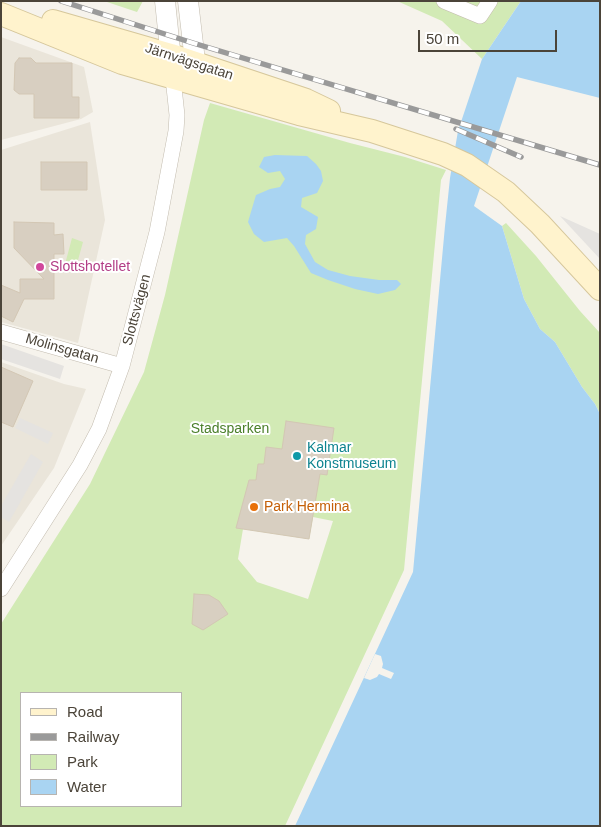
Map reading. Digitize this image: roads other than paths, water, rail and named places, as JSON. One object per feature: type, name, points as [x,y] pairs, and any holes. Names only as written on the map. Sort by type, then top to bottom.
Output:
[{"type":"main road","name":"Järnvägsgatan","points":[[1,7],[171,55],[197,74],[306,100],[372,131],[443,154],[467,165],[492,181],[540,224],[600,289]]},
{"type":"main road","name":"Järnvägsgatan","points":[[1,14],[122,63],[173,78],[197,74]]},
{"type":"street","name":"Slottsvägen","points":[[1,589],[80,465],[99,429],[122,366],[158,232],[177,115],[165,1]]},
{"type":"street","points":[[188,1],[197,74]]},
{"type":"street","points":[[444,1],[480,16],[490,1]]},
{"type":"street","name":"Molinsgatan","points":[[1,332],[122,366]]},
{"type":"water","points":[[521,1],[600,1],[600,98],[517,77],[474,206],[502,226],[524,299],[540,329],[555,342],[600,414],[600,826],[295,826],[413,572],[445,226],[450,178],[458,131],[482,59]]},
{"type":"water","points":[[275,155],[307,156],[321,171],[323,181],[317,193],[302,198],[301,207],[318,217],[316,229],[306,235],[305,244],[315,262],[328,270],[350,276],[379,280],[397,280],[401,284],[395,290],[378,294],[328,280],[311,273],[287,238],[264,242],[254,234],[248,222],[256,195],[280,187],[285,179],[280,171],[268,173],[259,167],[264,157]]},
{"type":"railway","points":[[61,1],[193,43],[600,165]]},
{"type":"railway","points":[[456,129],[521,157]]},
{"type":"place","name":"Slottshotellet","points":[[40,267]]},
{"type":"place","name":"Kalmar Konstmuseum","points":[[297,456]]},
{"type":"place","name":"Park Hermina","points":[[254,507]]},
{"type":"park label","name":"Stadsparken","points":[[230,429]]}]
